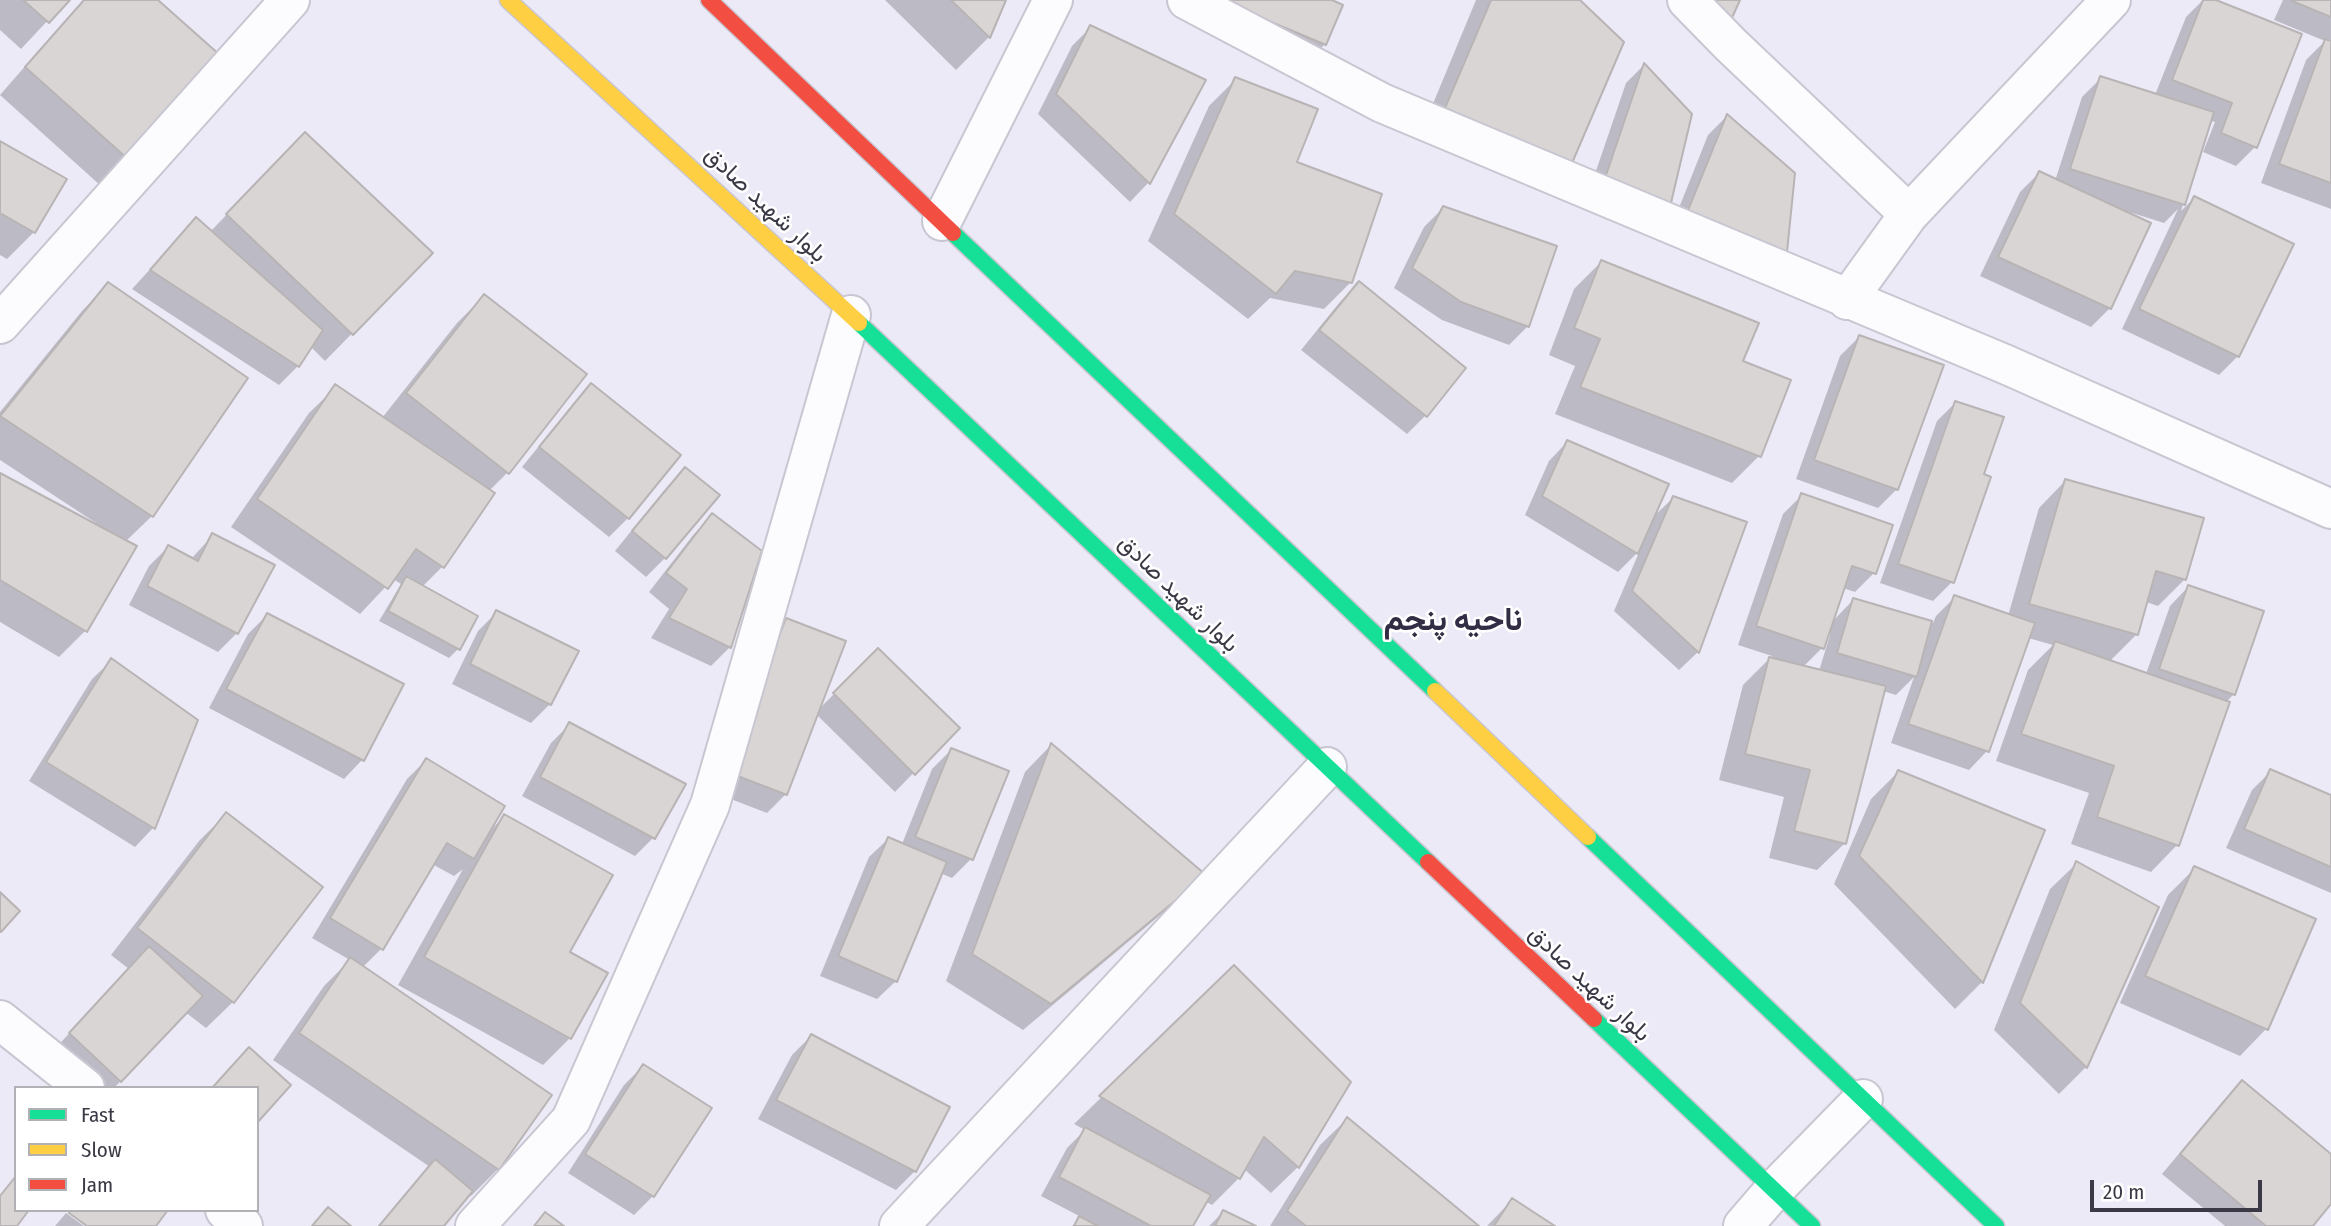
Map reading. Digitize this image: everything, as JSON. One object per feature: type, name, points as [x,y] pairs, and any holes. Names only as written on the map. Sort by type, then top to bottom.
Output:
[{"type":"main road","name":"بلوار شهید صادق","points":[[508,0],[851,315],[1812,1226]]},
{"type":"main road","points":[[709,0],[1996,1226]]},
{"type":"street","points":[[0,324],[290,0]]},
{"type":"street","points":[[942,221],[1053,0]]},
{"type":"street","points":[[1187,0],[1382,103],[2007,365],[2331,509]]},
{"type":"street","points":[[1687,0],[1909,214]]},
{"type":"street","points":[[1847,300],[1909,214],[2111,0]]},
{"type":"street","points":[[475,1226],[571,1120],[710,805],[851,315]]},
{"type":"street","points":[[899,1226],[1327,768]]},
{"type":"street","points":[[0,1020],[82,1086]]},
{"type":"street","points":[[1743,1226],[1774,1190],[1863,1099]]},
{"type":"street","points":[[227,1212],[243,1226]]},
{"type":"building","points":[[23,0],[70,0],[49,23]]},
{"type":"building","points":[[84,0],[158,0],[221,56],[129,160],[25,67]]},
{"type":"building","points":[[951,0],[1006,0],[990,38]]},
{"type":"building","points":[[1219,0],[1332,0],[1343,5],[1326,45]]},
{"type":"building","points":[[1491,0],[1580,0],[1624,42],[1572,163],[1445,108]]},
{"type":"building","points":[[1715,0],[1740,0],[1731,20]]},
{"type":"building","points":[[2203,0],[2216,0],[2302,34],[2257,148],[2221,133],[2232,103],[2172,80]]},
{"type":"building","points":[[2331,0],[2331,17],[2292,1]]},
{"type":"building","points":[[1090,25],[1206,80],[1150,184],[1056,94]]},
{"type":"building","points":[[2325,39],[2331,41],[2331,183],[2279,164]]},
{"type":"building","points":[[1644,63],[1692,114],[1670,207],[1602,187]]},
{"type":"building","points":[[2100,76],[2214,112],[2185,205],[2070,169]]},
{"type":"building","points":[[1235,77],[1318,109],[1297,162],[1382,194],[1352,283],[1295,271],[1276,294],[1174,214]]},
{"type":"building","points":[[1727,114],[1795,173],[1787,252],[1684,220]]},
{"type":"building","points":[[305,132],[433,253],[353,335],[226,214]]},
{"type":"building","points":[[0,141],[67,179],[35,233],[0,213]]},
{"type":"building","points":[[2039,171],[2151,223],[2111,309],[1998,257]]},
{"type":"building","points":[[2194,196],[2294,244],[2239,357],[2139,309]]},
{"type":"building","points":[[1443,206],[1557,246],[1529,327],[1461,302],[1412,268]]},
{"type":"building","points":[[196,217],[323,330],[299,367],[150,270]]},
{"type":"building","points":[[1601,260],[1759,323],[1743,361],[1791,380],[1761,457],[1580,387],[1600,339],[1574,328]]},
{"type":"building","points":[[1359,281],[1466,368],[1427,417],[1319,330]]},
{"type":"building","points":[[108,282],[248,378],[153,517],[0,416]]},
{"type":"building","points":[[484,294],[587,374],[509,474],[406,393]]},
{"type":"building","points":[[1859,335],[1944,365],[1898,490],[1814,460]]},
{"type":"building","points":[[591,383],[681,455],[629,519],[539,447]]},
{"type":"building","points":[[335,384],[495,493],[444,568],[416,549],[388,589],[257,499]]},
{"type":"building","points":[[1955,401],[2004,417],[1984,474],[1991,477],[1954,583],[1898,564]]},
{"type":"building","points":[[1567,440],[1669,484],[1638,554],[1542,496]]},
{"type":"building","points":[[685,467],[720,495],[666,559],[632,531]]},
{"type":"building","points":[[0,473],[137,546],[87,632],[0,580]]},
{"type":"building","points":[[2065,479],[2204,518],[2186,580],[2156,571],[2138,635],[2029,604]]},
{"type":"building","points":[[1801,493],[1893,525],[1876,574],[1852,566],[1824,649],[1756,626]]},
{"type":"building","points":[[1673,496],[1747,522],[1699,653],[1632,591]]},
{"type":"building","points":[[712,513],[762,551],[731,648],[669,618],[687,589],[666,573]]},
{"type":"building","points":[[212,533],[275,565],[238,634],[147,586],[168,545],[198,561]]},
{"type":"building","points":[[406,576],[478,616],[460,650],[388,611]]},
{"type":"building","points":[[2188,585],[2264,611],[2235,695],[2159,669]]},
{"type":"building","points":[[1954,595],[2035,623],[1989,752],[1908,724]]},
{"type":"building","points":[[1853,598],[1932,621],[1917,677],[1837,653]]},
{"type":"building","points":[[496,610],[579,651],[551,705],[470,664]]},
{"type":"building","points":[[267,613],[404,684],[364,761],[226,689]]},
{"type":"building","points":[[786,618],[846,641],[787,795],[727,772]]},
{"type":"building","points":[[2055,641],[2230,702],[2179,846],[2097,817],[2114,766],[2021,734]]},
{"type":"building","points":[[878,648],[960,728],[915,775],[833,693]]},
{"type":"building","points":[[1769,657],[1886,686],[1846,844],[1794,831],[1810,770],[1745,754]]},
{"type":"building","points":[[111,658],[198,720],[155,829],[46,762]]},
{"type":"building","points":[[569,722],[686,784],[655,839],[540,777]]},
{"type":"building","points":[[1051,743],[1206,875],[1051,1004],[972,954]]},
{"type":"building","points":[[951,748],[1009,771],[973,860],[915,837]]},
{"type":"building","points":[[426,758],[505,806],[474,859],[447,843],[383,950],[330,918]]},
{"type":"building","points":[[2270,769],[2331,795],[2331,867],[2244,829]]},
{"type":"building","points":[[1898,770],[2045,830],[1983,983],[1859,856]]},
{"type":"building","points":[[226,812],[323,887],[234,1003],[137,928]]},
{"type":"building","points":[[504,814],[613,875],[570,952],[608,973],[571,1039],[424,957]]},
{"type":"building","points":[[888,837],[947,862],[897,982],[838,956]]},
{"type":"building","points":[[2076,861],[2159,907],[2087,1068],[2020,1003]]},
{"type":"building","points":[[2194,866],[2316,919],[2268,1030],[2145,976]]},
{"type":"building","points":[[0,892],[20,911],[1,932],[0,931]]},
{"type":"building","points":[[149,946],[203,996],[121,1082],[69,1033]]},
{"type":"building","points":[[350,957],[552,1095],[499,1170],[299,1033]]},
{"type":"building","points":[[1234,965],[1351,1082],[1299,1168],[1264,1137],[1240,1179],[1099,1096]]},
{"type":"building","points":[[811,1034],[950,1107],[916,1172],[776,1100]]},
{"type":"building","points":[[249,1047],[291,1085],[259,1121],[259,1086],[214,1086]]},
{"type":"building","points":[[643,1064],[712,1108],[654,1197],[585,1154]]},
{"type":"building","points":[[2242,1080],[2331,1154],[2331,1204],[2313,1226],[2266,1226],[2180,1154]]},
{"type":"building","points":[[1347,1117],[1479,1226],[1306,1226],[1287,1211]]},
{"type":"building","points":[[1085,1127],[1211,1195],[1193,1226],[1151,1226],[1059,1177]]},
{"type":"building","points":[[435,1159],[473,1191],[444,1226],[379,1226]]},
{"type":"building","points":[[14,1178],[14,1212],[28,1212],[17,1226],[0,1226],[0,1196]]},
{"type":"building","points":[[1512,1198],[1555,1226],[1494,1226]]},
{"type":"building","points":[[328,1207],[351,1226],[312,1226]]},
{"type":"building","points":[[1223,1210],[1256,1226],[1215,1226]]},
{"type":"building","points":[[166,1212],[156,1226],[87,1226],[69,1213]]},
{"type":"building","points":[[545,1212],[564,1226],[534,1226]]},
{"type":"building","points":[[1079,1216],[1098,1226],[1074,1226]]},
{"type":"traffic: fast","points":[[953,233],[1435,691]]},
{"type":"traffic: fast","points":[[859,323],[1428,862]]},
{"type":"traffic: fast","points":[[1588,837],[1996,1226]]},
{"type":"traffic: fast","points":[[1594,1019],[1812,1226]]},
{"type":"traffic: slow","points":[[508,0],[859,323]]},
{"type":"traffic: slow","points":[[1435,691],[1588,837]]},
{"type":"traffic: jam","points":[[709,0],[953,233]]},
{"type":"traffic: jam","points":[[1428,862],[1594,1019]]},
{"type":"district","name":"ناحیه پنجم","points":[[1453,621]]}]
